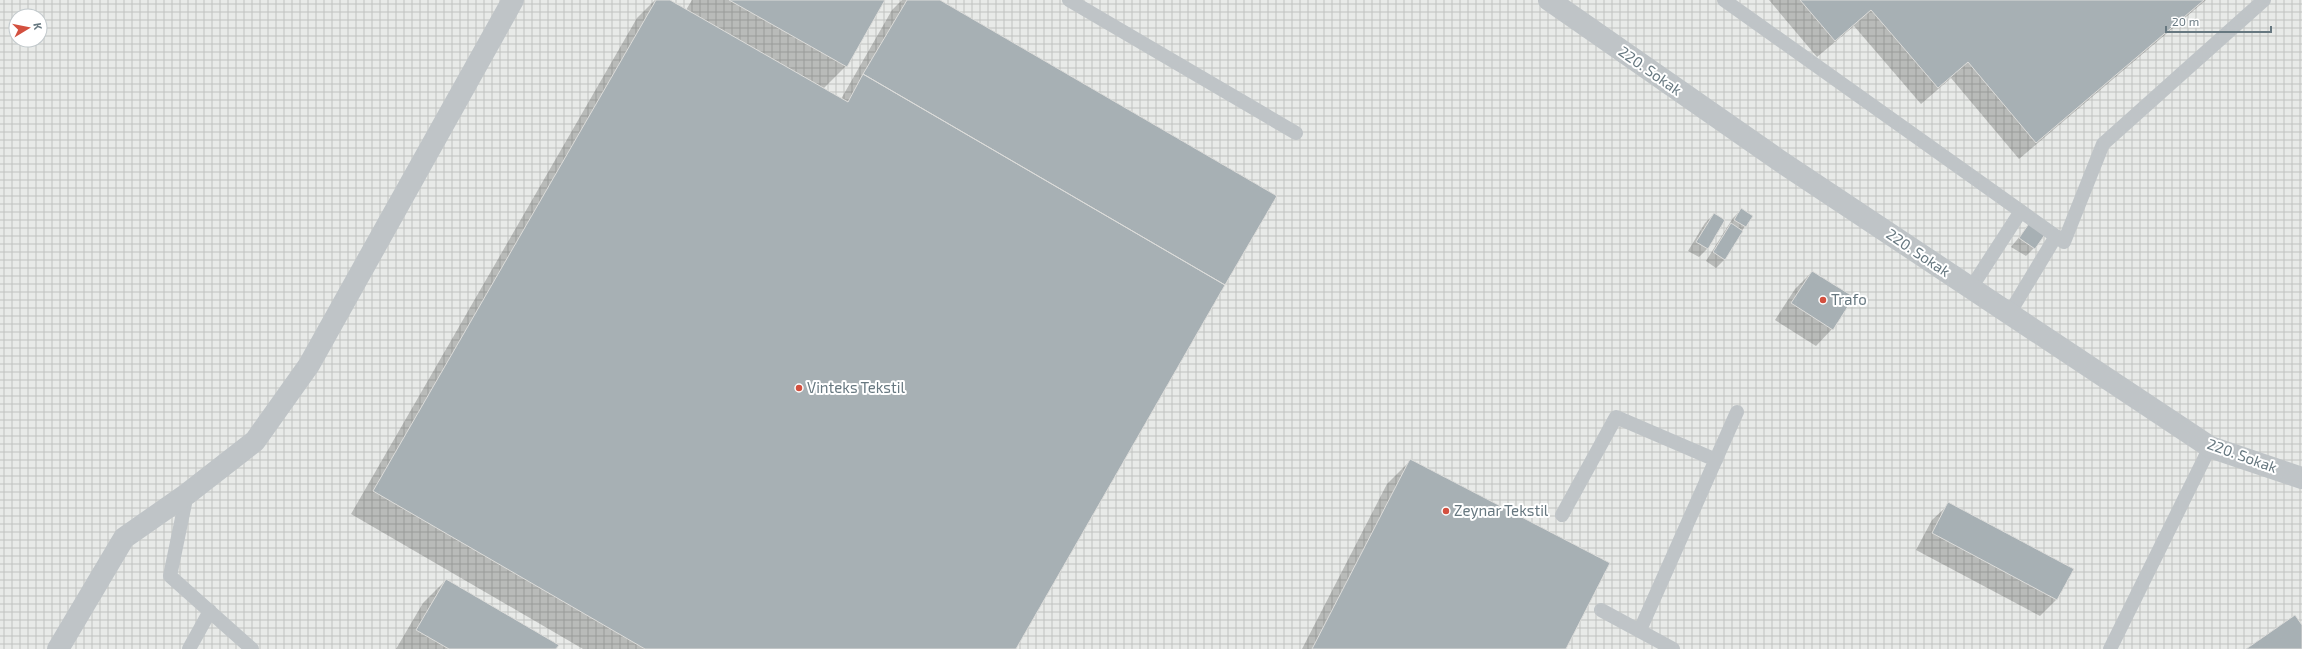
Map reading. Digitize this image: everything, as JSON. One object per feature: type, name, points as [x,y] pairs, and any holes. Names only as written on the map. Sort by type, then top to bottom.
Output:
[{"type":"street","points":[[58,649],[124,538],[187,494],[255,442],[309,365],[514,0]]},
{"type":"street","name":"220. Sokak","points":[[1549,0],[1780,161],[2210,447],[2302,478]]},
{"type":"lane","points":[[1069,0],[1296,133]]},
{"type":"lane","points":[[1724,0],[2064,242],[2103,144],[2264,0]]},
{"type":"lane","points":[[1971,288],[2021,211]]},
{"type":"lane","points":[[2010,314],[2056,236]]},
{"type":"lane","points":[[1640,630],[1737,412]]},
{"type":"lane","points":[[1562,515],[1616,417],[1716,460]]},
{"type":"lane","points":[[2110,649],[2210,447]]},
{"type":"lane","points":[[187,494],[170,576],[252,649]]},
{"type":"lane","points":[[1601,610],[1673,649]]},
{"type":"lane","points":[[188,649],[210,611]]},
{"type":"shaded area","points":[[0,0],[2302,0],[2302,649],[0,649]]},
{"type":"building","name":"Vinteks Tekstil","points":[[656,0],[670,0],[848,102],[863,74],[1225,285],[1016,649],[645,649],[373,491]]},
{"type":"building","points":[[729,0],[885,0],[847,67]]},
{"type":"building","points":[[907,0],[940,0],[1277,196],[1225,285],[863,74]]},
{"type":"building","points":[[1800,0],[2204,0],[2036,143],[1968,62],[1938,88],[1871,10],[1835,41]]},
{"type":"building","points":[[1741,208],[1753,216],[1746,227],[1734,220]]},
{"type":"building","points":[[1714,213],[1725,220],[1708,249],[1696,242]]},
{"type":"building","points":[[2030,222],[2046,233],[2035,249],[2019,238]]},
{"type":"building","points":[[1731,223],[1743,231],[1725,260],[1713,252]]},
{"type":"building","name":"Trafo","points":[[1812,271],[1854,297],[1833,330],[1791,303]]},
{"type":"building","name":"Zeynar Tekstil","points":[[1410,459],[1610,563],[1566,649],[1312,649]]},
{"type":"building","points":[[1948,502],[2074,569],[2057,600],[1932,533]]},
{"type":"building","points":[[446,579],[559,645],[556,649],[449,649],[416,630]]},
{"type":"building","points":[[2295,615],[2302,625],[2302,649],[2246,649]]},
{"type":"place","name":"Trafo","points":[[1823,300]]},
{"type":"place","name":"Vinteks Tekstil","points":[[799,388]]},
{"type":"place","name":"Zeynar Tekstil","points":[[1446,511]]}]
